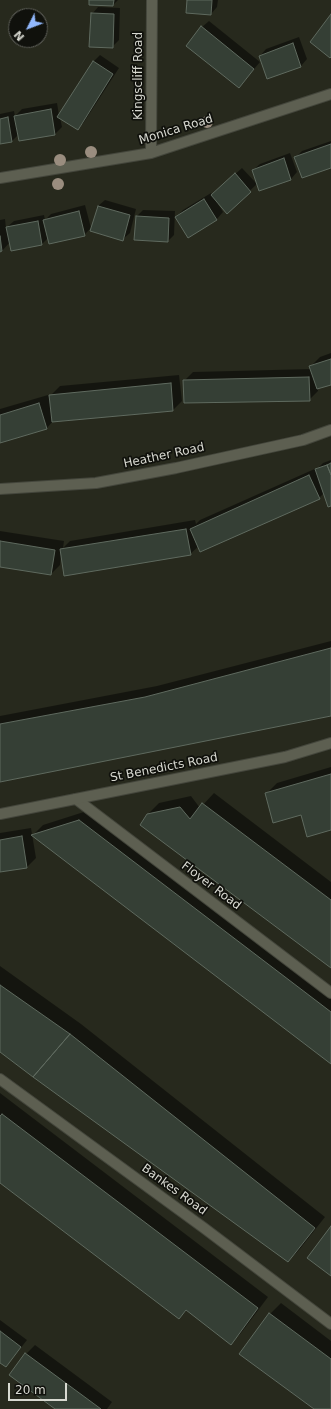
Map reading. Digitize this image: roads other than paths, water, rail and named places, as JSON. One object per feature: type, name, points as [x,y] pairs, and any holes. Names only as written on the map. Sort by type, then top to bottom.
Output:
[{"type":"street","name":"Kingscliff Road","points":[[151,153],[152,0]]},
{"type":"street","name":"Monica Road","points":[[0,178],[151,153],[331,94]]},
{"type":"street","name":"Heather Road","points":[[0,489],[96,484],[303,440],[331,430]]},
{"type":"street","name":"St Benedicts Road","points":[[0,814],[286,757],[331,743]]},
{"type":"street","name":"Floyer Road","points":[[76,799],[331,993]]},
{"type":"street","name":"Bankes Road","points":[[0,1079],[204,1228],[331,1324]]}]
